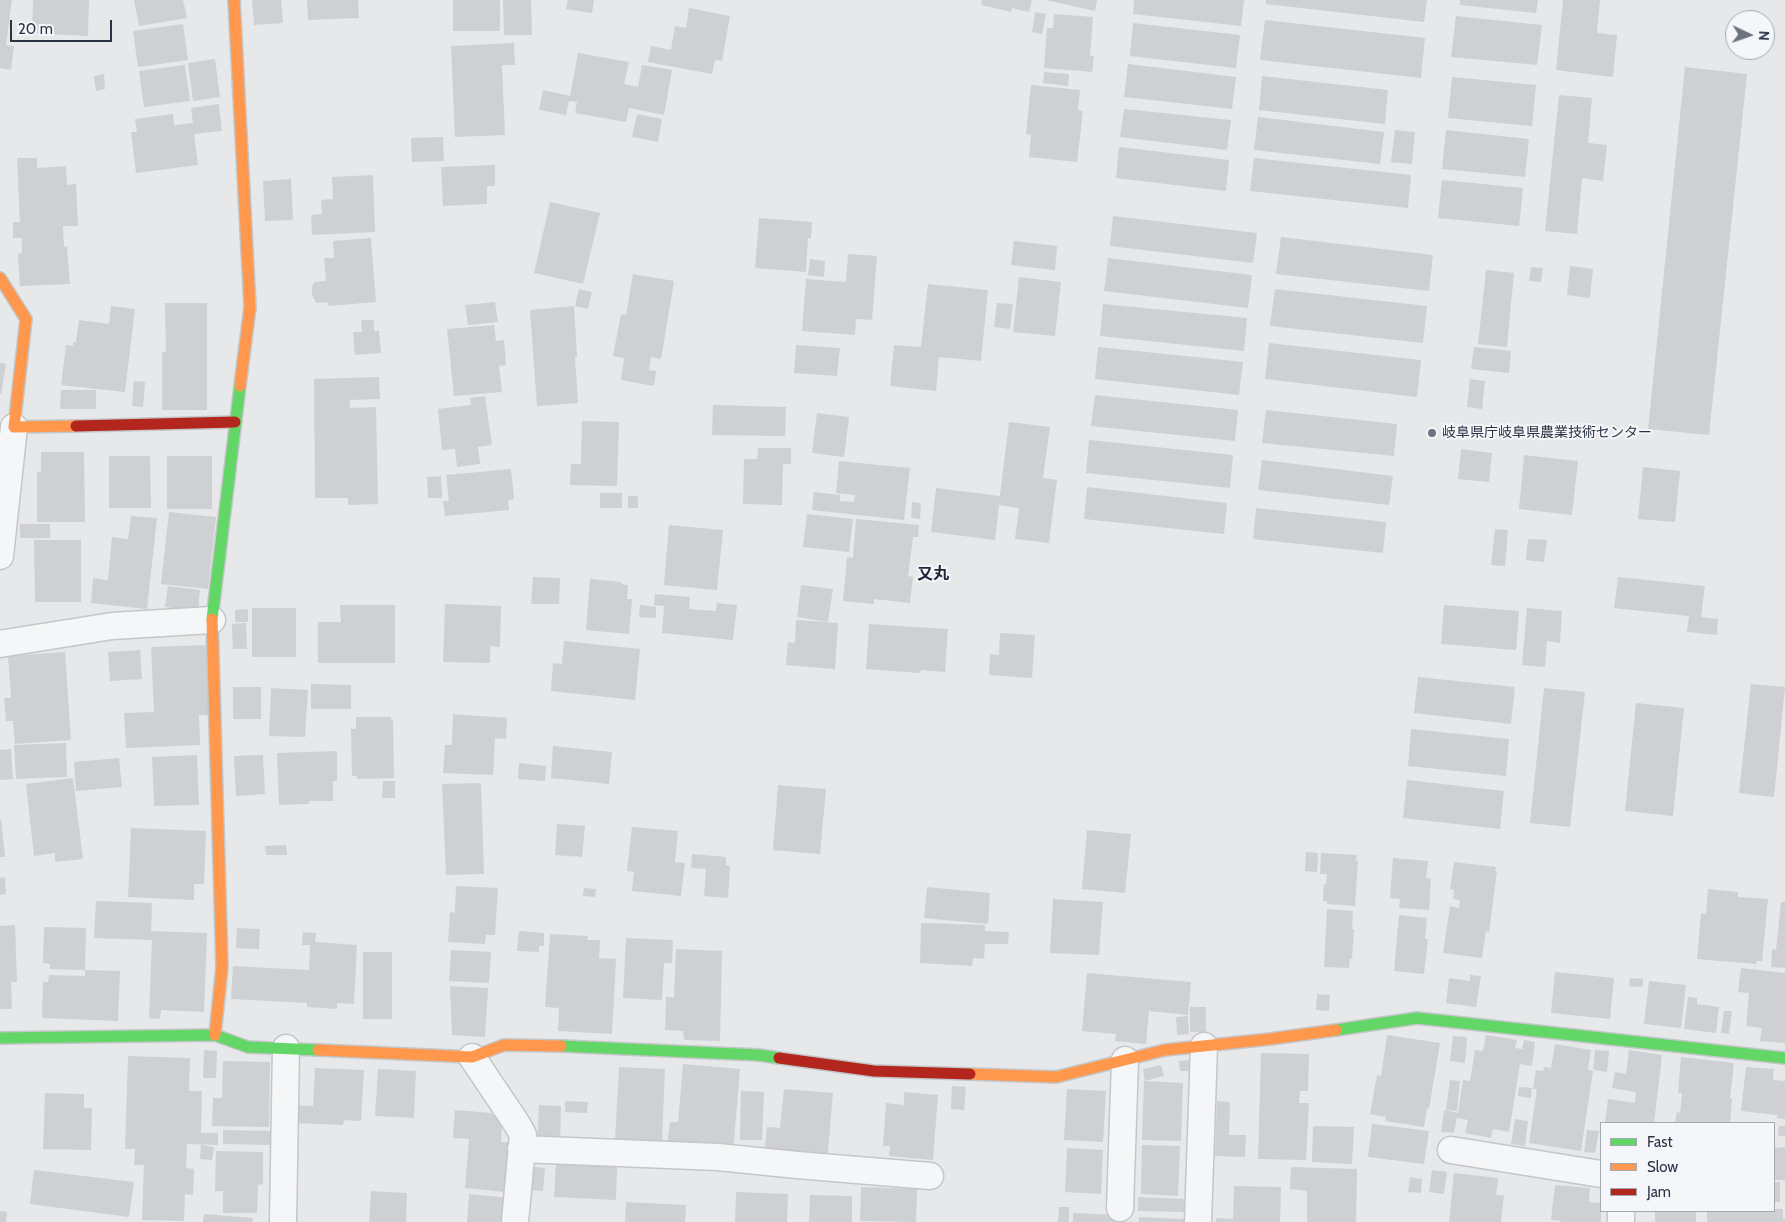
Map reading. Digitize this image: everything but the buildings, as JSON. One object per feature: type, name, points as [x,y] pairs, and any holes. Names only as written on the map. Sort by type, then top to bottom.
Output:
[{"type":"street","points":[[215,1035],[222,967],[212,620],[250,307],[234,0]]},
{"type":"street","points":[[0,278],[26,319],[0,556]]},
{"type":"street","points":[[14,427],[235,422]]},
{"type":"street","points":[[0,644],[112,626],[212,620]]},
{"type":"street","points":[[0,1038],[215,1035],[248,1047],[472,1057],[504,1045],[601,1047],[759,1055],[874,1071],[1056,1077],[1165,1050],[1270,1039],[1417,1018],[1785,1058]]},
{"type":"street","points":[[1198,1222],[1204,1046]]},
{"type":"street","points":[[283,1222],[286,1048]]},
{"type":"street","points":[[472,1057],[523,1135],[515,1222]]},
{"type":"street","points":[[1120,1208],[1125,1060]]},
{"type":"street","points":[[522,1149],[718,1157],[797,1166],[930,1176]]},
{"type":"street","points":[[1451,1150],[1600,1174]]},
{"type":"traffic: fast","points":[[212,619],[240,386]]},
{"type":"traffic: fast","points":[[1336,1030],[1417,1018],[1785,1058]]},
{"type":"traffic: fast","points":[[0,1038],[215,1035],[248,1047],[318,1050]]},
{"type":"traffic: fast","points":[[561,1046],[759,1055],[779,1058]]},
{"type":"traffic: slow","points":[[234,0],[250,307],[240,386]]},
{"type":"traffic: slow","points":[[0,278],[26,319],[14,427],[76,426]]},
{"type":"traffic: slow","points":[[212,619],[222,967],[215,1035]]},
{"type":"traffic: slow","points":[[970,1074],[1056,1077],[1165,1050],[1336,1030]]},
{"type":"traffic: slow","points":[[318,1050],[472,1057],[504,1045],[561,1046]]},
{"type":"traffic: jam","points":[[76,426],[235,422]]},
{"type":"traffic: jam","points":[[779,1058],[874,1071],[970,1074]]},
{"type":"place","name":"岐阜県庁岐阜県農業技術センター","points":[[1432,433]]},
{"type":"district","name":"又丸","points":[[933,574]]}]
